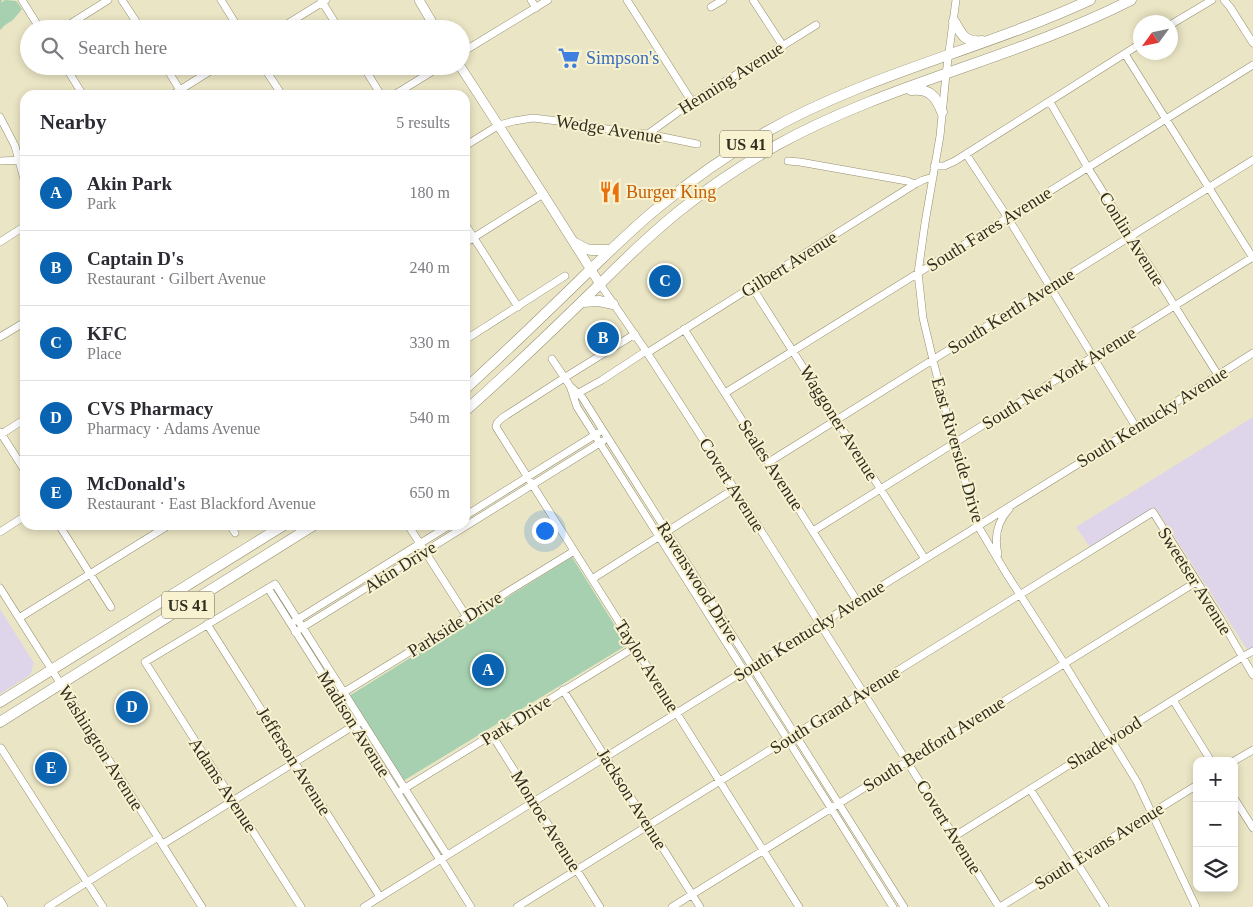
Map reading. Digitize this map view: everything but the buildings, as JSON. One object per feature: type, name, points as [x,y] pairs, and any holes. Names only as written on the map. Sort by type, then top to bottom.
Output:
[{"type":"highway","name":"US 41","points":[[470,384],[653,212],[696,178],[744,145],[824,102],[1039,23],[1090,0]]},
{"type":"highway","name":"US 41","points":[[470,406],[635,250],[711,187],[743,166],[810,128],[849,110],[1029,45],[1067,30],[1131,0]]},
{"type":"highway","points":[[954,21],[962,34],[970,41],[1004,36]]},
{"type":"highway","points":[[890,94],[914,89],[923,90],[931,93],[936,98],[942,112]]},
{"type":"highway","points":[[574,243],[586,249],[611,250]]},
{"type":"highway","points":[[582,302],[599,301],[613,304]]},
{"type":"highway","name":"US 41","points":[[0,702],[276,530]]},
{"type":"highway","name":"US 41","points":[[0,722],[306,530]]},
{"type":"highway","points":[[202,576],[214,578],[214,586],[211,590]]},
{"type":"main road","points":[[418,0],[430,20]]},
{"type":"main road","name":"Covert Avenue","points":[[466,75],[600,284]]},
{"type":"street","points":[[22,0],[34,20]]},
{"type":"street","points":[[76,20],[108,0]]},
{"type":"street","points":[[122,0],[134,20]]},
{"type":"street","points":[[221,0],[233,20]]},
{"type":"street","points":[[531,0],[536,8]]},
{"type":"street","points":[[470,48],[548,0]]},
{"type":"street","points":[[627,0],[692,102]]},
{"type":"street","points":[[711,8],[723,0]]},
{"type":"street","points":[[753,0],[783,46]]},
{"type":"street","name":"East Riverside Drive","points":[[956,0],[948,55],[940,136],[918,273],[923,318],[932,360],[978,526],[1138,782],[1196,907]]},
{"type":"street","points":[[1178,20],[1212,0]]},
{"type":"street","points":[[1224,0],[1253,43]]},
{"type":"street","points":[[293,20],[323,1],[334,20]]},
{"type":"street","name":"Henning Avenue","points":[[648,134],[692,102],[816,25]]},
{"type":"street","points":[[934,166],[944,166],[966,154],[1133,49]]},
{"type":"street","points":[[1125,54],[1253,257]]},
{"type":"street","name":"South Fares Avenue","points":[[725,393],[1253,65]]},
{"type":"street","points":[[71,75],[80,90]]},
{"type":"street","points":[[171,75],[180,90]]},
{"type":"street","points":[[186,90],[206,75]]},
{"type":"street","points":[[269,75],[279,90]]},
{"type":"street","points":[[369,75],[378,90]]},
{"type":"street","points":[[402,90],[426,75]]},
{"type":"street","name":"Conlin Avenue","points":[[1050,102],[1088,168],[1218,375]]},
{"type":"street","points":[[0,117],[20,156]]},
{"type":"street","name":"Wedge Avenue","points":[[470,143],[499,125],[533,118],[544,118],[624,132],[648,134],[697,144]]},
{"type":"street","points":[[966,154],[1008,218],[1136,427]]},
{"type":"street","points":[[0,161],[20,160]]},
{"type":"street","name":"South Kerth Avenue","points":[[769,462],[1253,160]]},
{"type":"street","points":[[788,161],[907,180],[915,184]]},
{"type":"street","name":"Gilbert Avenue","points":[[575,395],[752,287],[915,184],[932,177]]},
{"type":"street","points":[[470,240],[543,194]]},
{"type":"street","points":[[0,242],[20,229]]},
{"type":"street","points":[[470,232],[518,307]]},
{"type":"street","name":"South New York Avenue","points":[[814,531],[1253,257]]},
{"type":"street","points":[[470,337],[565,276]]},
{"type":"street","name":"Covert Avenue","points":[[600,284],[647,352],[1000,907]]},
{"type":"street","name":"Waggoner Avenue","points":[[752,287],[925,559]]},
{"type":"street","points":[[0,337],[20,325]]},
{"type":"street","name":"Seales Avenue","points":[[684,329],[857,601]]},
{"type":"street","points":[[564,378],[635,334]]},
{"type":"street","name":"South Kentucky Avenue","points":[[364,907],[752,667],[1253,353]]},
{"type":"street","name":"Ravenswood Drive","points":[[552,359],[575,395],[608,438],[904,907]]},
{"type":"street","name":"Taylor Avenue","points":[[564,378],[502,418],[496,424],[497,429],[799,907]]},
{"type":"street","name":"Ravenswood Drive","points":[[575,395],[577,408],[893,907]]},
{"type":"street","points":[[20,422],[0,433],[20,463]]},
{"type":"street","points":[[470,513],[603,431]]},
{"type":"street","name":"Akin Drive","points":[[470,524],[608,438]]},
{"type":"street","points":[[592,579],[734,488]]},
{"type":"street","points":[[1006,573],[998,555],[996,539],[1000,520],[1013,504]]},
{"type":"street","name":"Sweetser Avenue","points":[[1153,512],[1220,618],[1253,675]]},
{"type":"street","name":"South Grand Avenue","points":[[517,907],[1153,512]]},
{"type":"street","points":[[0,532],[20,519]]},
{"type":"street","points":[[62,530],[111,607]]},
{"type":"street","points":[[19,618],[161,530]]},
{"type":"street","points":[[411,530],[467,617]]},
{"type":"street","name":"Akin Drive","points":[[290,624],[442,530]]},
{"type":"street","name":"Akin Drive","points":[[295,632],[460,530]]},
{"type":"street","name":"Parkside Drive","points":[[336,697],[574,551]]},
{"type":"street","name":"South Bedford Avenue","points":[[672,907],[1196,582]]},
{"type":"street","name":"Madison Avenue","points":[[443,858],[397,793],[268,588],[275,584],[362,720],[405,788],[471,907]]},
{"type":"street","name":"Washington Avenue","points":[[0,588],[202,907]]},
{"type":"street","points":[[207,624],[268,588]]},
{"type":"street","name":"Adams Avenue","points":[[207,624],[145,662],[301,907]]},
{"type":"street","name":"Jefferson Avenue","points":[[207,624],[380,897]]},
{"type":"street","name":"Park Drive","points":[[397,793],[635,646]]},
{"type":"street","name":"Shadewood","points":[[954,836],[1253,651]]},
{"type":"street","name":"Jackson Avenue","points":[[564,690],[700,907]]},
{"type":"street","points":[[1173,700],[1209,757]]},
{"type":"street","points":[[162,844],[362,720]]},
{"type":"street","name":"Monroe Avenue","points":[[492,734],[600,907]]},
{"type":"street","points":[[1,748],[103,907]]},
{"type":"street","points":[[1238,759],[1253,750]]},
{"type":"street","name":"South Evans Avenue","points":[[1000,907],[1193,787]]},
{"type":"street","points":[[1030,789],[1105,907]]},
{"type":"street","points":[[1237,802],[1253,828]]},
{"type":"street","points":[[48,907],[158,837]]},
{"type":"street","points":[[0,900],[4,907]]},
{"type":"shaded area","points":[[1253,417],[1253,647],[1247,649],[1156,508],[1090,547],[1076,527]]},
{"type":"shaded area","points":[[0,609],[34,663],[30,675],[0,694]]},
{"type":"green space","points":[[0,0],[2,0],[1,3],[5,0],[16,1],[22,9],[13,20],[0,30]]},
{"type":"green space","points":[[572,557],[627,645],[403,781],[349,696]]},
{"type":"place","name":"Simpson's","points":[[569,58]]},
{"type":"place","name":"Burger King","points":[[610,192]]},
{"type":"place","name":"KFC","points":[[665,281]]},
{"type":"place","name":"Captain D's","points":[[603,338]]},
{"type":"place","name":"Akin Park","points":[[488,670]]},
{"type":"place","name":"CVS Pharmacy","points":[[132,707]]},
{"type":"place","name":"McDonald's","points":[[51,768]]}]
